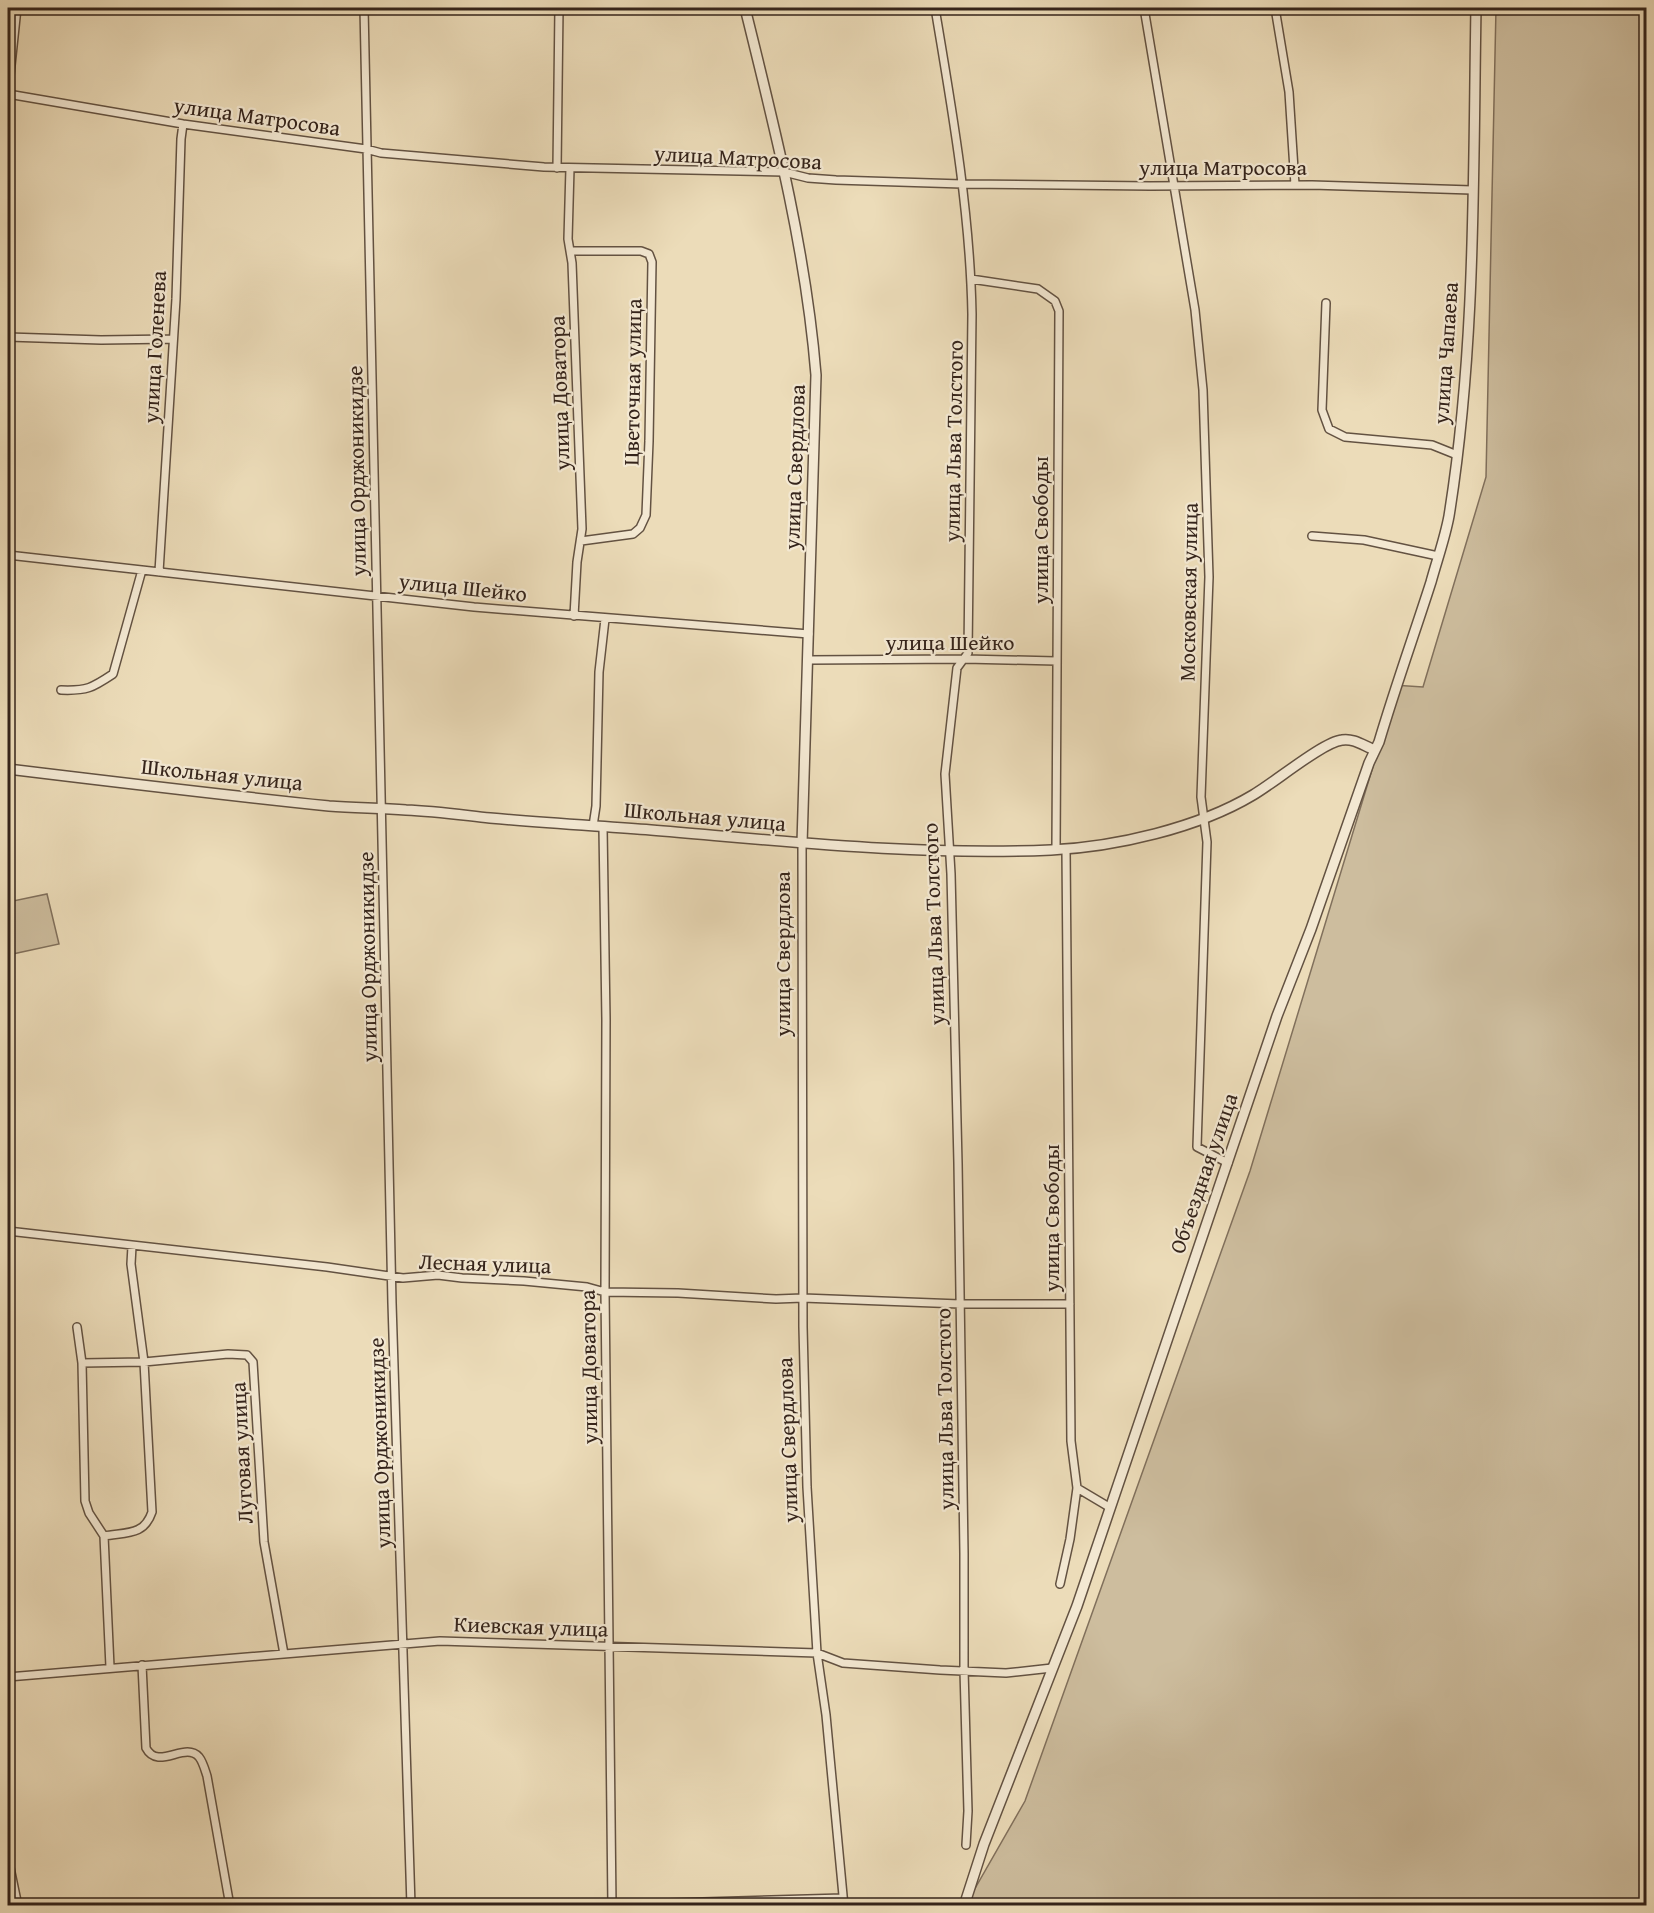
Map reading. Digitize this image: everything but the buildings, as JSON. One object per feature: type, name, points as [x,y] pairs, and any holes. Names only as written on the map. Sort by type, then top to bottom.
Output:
[{"type":"street","points":[[8,94],[17,8]]},
{"type":"street","name":"улица Орджоникидзе","points":[[364,8],[392,1276],[411,1905]]},
{"type":"street","points":[[557,168],[559,8]]},
{"type":"street","name":"улица Свердлова","points":[[746,8],[784,172],[809,310],[816,375],[802,844],[803,1298],[807,1488],[817,1653],[826,1715],[844,1902]]},
{"type":"street","name":"улица Льва Толстого","points":[[935,8],[961,164],[971,279],[968,653],[957,668],[945,774],[951,852],[960,1304],[968,1811],[966,1845]]},
{"type":"street","name":"Московская улица","points":[[1144,8],[1195,310],[1203,390],[1209,577],[1201,797],[1207,842],[1197,1147],[1228,1163]]},
{"type":"street","points":[[1275,8],[1289,92],[1295,185]]},
{"type":"street","name":"улица Чапаева","points":[[1394,692],[1449,518],[1457,455],[1467,343],[1476,8]]},
{"type":"street","name":"улица Матросова","points":[[8,94],[183,124],[366,148],[385,153],[494,164],[557,168],[784,172],[808,178],[962,184],[1295,185],[1472,190]]},
{"type":"street","name":"улица Голенева","points":[[159,572],[183,124]]},
{"type":"street","name":"улица Доватора","points":[[570,168],[568,239],[581,541],[577,562],[574,616]]},
{"type":"street","name":"Цветочная улица","points":[[570,251],[641,251],[649,254],[652,262],[646,515],[640,528],[633,534],[581,541]]},
{"type":"street","name":"улица Свободы","points":[[971,279],[1038,289],[1055,301],[1059,311],[1056,850]]},
{"type":"street","points":[[1326,303],[1322,410],[1329,429],[1345,437],[1432,445],[1457,455]]},
{"type":"street","points":[[8,336],[101,340],[173,339]]},
{"type":"street","points":[[1312,536],[1364,540],[1438,556]]},
{"type":"street","name":"улица Шейко","points":[[8,555],[574,616],[809,634]]},
{"type":"street","points":[[61,690],[76,691],[92,688],[113,674],[142,570]]},
{"type":"street","name":"улица Доватора","points":[[605,619],[599,672],[596,806],[606,1020],[605,1292],[612,1905]]},
{"type":"street","name":"улица Шейко","points":[[808,660],[1056,661]]},
{"type":"street","name":"Объездная улица","points":[[964,1905],[984,1844],[1077,1606],[1276,1016],[1311,928],[1394,692]]},
{"type":"street","name":"Школьная улица","points":[[8,769],[330,806],[416,810],[598,827],[745,837],[802,844],[951,852],[1056,850],[1114,843],[1203,818],[1253,796],[1316,752],[1340,740],[1356,741],[1375,750]]},
{"type":"street","name":"улица Свободы","points":[[1060,1584],[1070,1539],[1077,1488],[1071,1441],[1066,849]]},
{"type":"street","name":"Лесная улица","points":[[8,1231],[327,1266],[403,1278],[438,1275],[587,1287],[605,1292],[960,1304],[1070,1304]]},
{"type":"street","points":[[104,1536],[139,1530],[148,1524],[152,1512],[144,1362],[131,1264],[132,1246]]},
{"type":"street","points":[[77,1327],[82,1363],[85,1501],[89,1513],[104,1536],[110,1667]]},
{"type":"street","name":"Луговая улица","points":[[82,1363],[144,1362],[228,1354],[247,1355],[253,1362],[264,1542],[284,1654]]},
{"type":"street","points":[[1077,1488],[1109,1507]]},
{"type":"street","name":"Киевская улица","points":[[8,1677],[403,1643],[451,1641],[817,1653],[843,1663],[1006,1673],[1052,1668]]},
{"type":"street","points":[[142,1665],[146,1748],[150,1755],[155,1757],[189,1752],[201,1759],[207,1776],[230,1905]]},
{"type":"street","points":[[8,1858],[18,1905]]},
{"type":"street","points":[[563,1905],[844,1902]]},
{"type":"street","points":[[411,1905],[419,1905]]},
{"type":"shaded area","points":[[1496,8],[1646,8],[1646,1905],[965,1906],[1025,1801],[1250,1171],[1378,750],[1393,685],[1423,687],[1486,477]]},
{"type":"shaded area","points":[[47,894],[59,944],[8,955],[8,902]]}]
